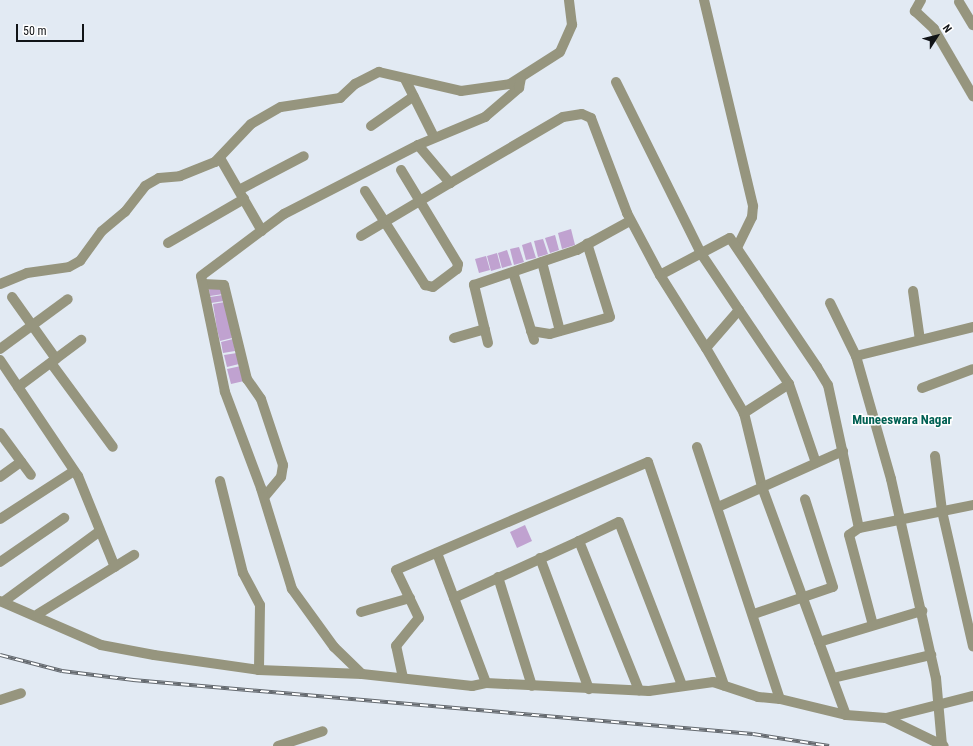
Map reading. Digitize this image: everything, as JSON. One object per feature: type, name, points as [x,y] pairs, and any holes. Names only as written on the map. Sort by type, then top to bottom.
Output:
[{"type":"street","points":[[0,284],[27,273],[69,267],[80,262],[102,231],[125,212],[145,186],[220,158],[251,124],[281,108],[340,98],[355,84],[379,72],[460,91],[483,90],[521,78],[560,52],[572,25],[569,0]]},
{"type":"street","points":[[704,0],[753,206],[752,218],[737,248]]},
{"type":"street","points":[[921,0],[915,11],[934,29],[973,96]]},
{"type":"street","points":[[959,2],[973,24]]},
{"type":"street","points":[[362,674],[334,647],[292,589],[264,496],[225,392],[201,276],[284,214],[434,137],[484,117],[519,88],[521,78]]},
{"type":"street","points":[[405,79],[434,137]]},
{"type":"street","points":[[616,82],[702,255],[789,384],[816,463]]},
{"type":"street","points":[[371,126],[414,96]]},
{"type":"street","points":[[361,236],[450,182],[563,117],[582,114],[591,118],[630,221],[660,275],[706,348],[744,413],[762,487],[802,600],[846,715]]},
{"type":"street","points":[[418,145],[450,182]]},
{"type":"street","points":[[168,244],[241,195],[304,156]]},
{"type":"street","points":[[220,158],[262,231]]},
{"type":"street","points":[[365,191],[425,285],[433,287],[459,266],[401,170]]},
{"type":"street","points":[[488,343],[474,285],[542,262],[587,243],[630,221]]},
{"type":"street","points":[[660,275],[702,255],[730,238],[828,385],[859,528]]},
{"type":"street","points":[[513,272],[532,336],[550,334],[610,317],[587,243]]},
{"type":"street","points":[[542,262],[560,331]]},
{"type":"street","points":[[203,284],[225,286],[247,379],[261,398],[283,465],[281,478],[264,496]]},
{"type":"street","points":[[913,291],[920,340]]},
{"type":"street","points":[[12,297],[32,325],[53,361],[113,447]]},
{"type":"street","points":[[0,349],[68,298]]},
{"type":"street","points":[[830,304],[856,356],[901,519],[931,655],[940,705],[943,746]]},
{"type":"street","points":[[706,348],[739,310]]},
{"type":"street","points":[[856,356],[973,327]]},
{"type":"street","points":[[454,338],[485,329]]},
{"type":"street","points":[[18,387],[81,340]]},
{"type":"street","points":[[0,360],[74,471],[115,567]]},
{"type":"street","points":[[922,388],[973,369]]},
{"type":"street","points":[[744,413],[789,384]]},
{"type":"street","points":[[1,436],[31,476]]},
{"type":"street","points":[[697,448],[754,614],[780,699]]},
{"type":"street","points":[[718,507],[843,451]]},
{"type":"street","points":[[935,456],[942,511],[973,646]]},
{"type":"street","points":[[0,477],[21,462]]},
{"type":"street","points":[[403,678],[396,646],[419,618],[396,570],[648,462],[724,685]]},
{"type":"street","points":[[0,519],[74,471]]},
{"type":"street","points":[[220,481],[243,573],[260,605],[259,670]]},
{"type":"street","points":[[754,614],[802,600],[834,586],[806,500]]},
{"type":"street","points":[[873,625],[850,536],[859,528],[973,504]]},
{"type":"street","points":[[0,562],[64,518]]},
{"type":"street","points":[[454,598],[619,522],[682,685]]},
{"type":"street","points":[[2,601],[100,531]]},
{"type":"street","points":[[579,541],[639,690]]},
{"type":"street","points":[[437,553],[486,683]]},
{"type":"street","points":[[38,614],[134,555]]},
{"type":"street","points":[[540,558],[589,689]]},
{"type":"street","points":[[498,577],[532,686]]},
{"type":"street","points":[[361,612],[410,598]]},
{"type":"street","points":[[2,601],[38,614],[101,645],[259,670],[362,674],[472,686],[486,683],[589,689],[639,690],[682,685],[724,685],[758,697],[780,699],[846,715],[886,718],[973,696]]},
{"type":"street","points":[[819,642],[922,611]]},
{"type":"street","points":[[833,678],[931,655]]},
{"type":"street","points":[[0,700],[21,693]]},
{"type":"street","points":[[886,718],[943,746]]},
{"type":"street","points":[[278,746],[324,732]]},
{"type":"building","points":[[571,229],[575,245],[562,249],[558,233]]},
{"type":"building","points":[[555,235],[559,250],[550,253],[545,238]]},
{"type":"building","points":[[543,239],[548,254],[538,257],[534,241]]},
{"type":"building","points":[[531,242],[536,258],[526,260],[522,245]]},
{"type":"building","points":[[519,247],[524,262],[514,265],[510,249]]},
{"type":"building","points":[[507,250],[512,265],[502,268],[498,253]]},
{"type":"building","points":[[497,253],[501,268],[491,271],[487,256]]},
{"type":"building","points":[[486,256],[490,270],[479,273],[475,259]]},
{"type":"building","points":[[222,285],[223,294],[210,296],[209,289]]},
{"type":"building","points":[[223,295],[224,301],[211,303],[210,297]]},
{"type":"building","points":[[225,302],[232,338],[220,341],[213,304]]},
{"type":"building","points":[[233,339],[235,351],[223,353],[221,342]]},
{"type":"building","points":[[237,353],[239,364],[227,367],[224,355]]},
{"type":"building","points":[[241,366],[244,381],[231,384],[227,369]]},
{"type":"building","points":[[525,525],[532,541],[517,548],[510,532]]},
{"type":"railway","points":[[0,655],[62,671],[133,680],[753,734],[829,746]]},
{"type":"district","name":"Muneeswara Nagar","points":[[902,420]]}]
